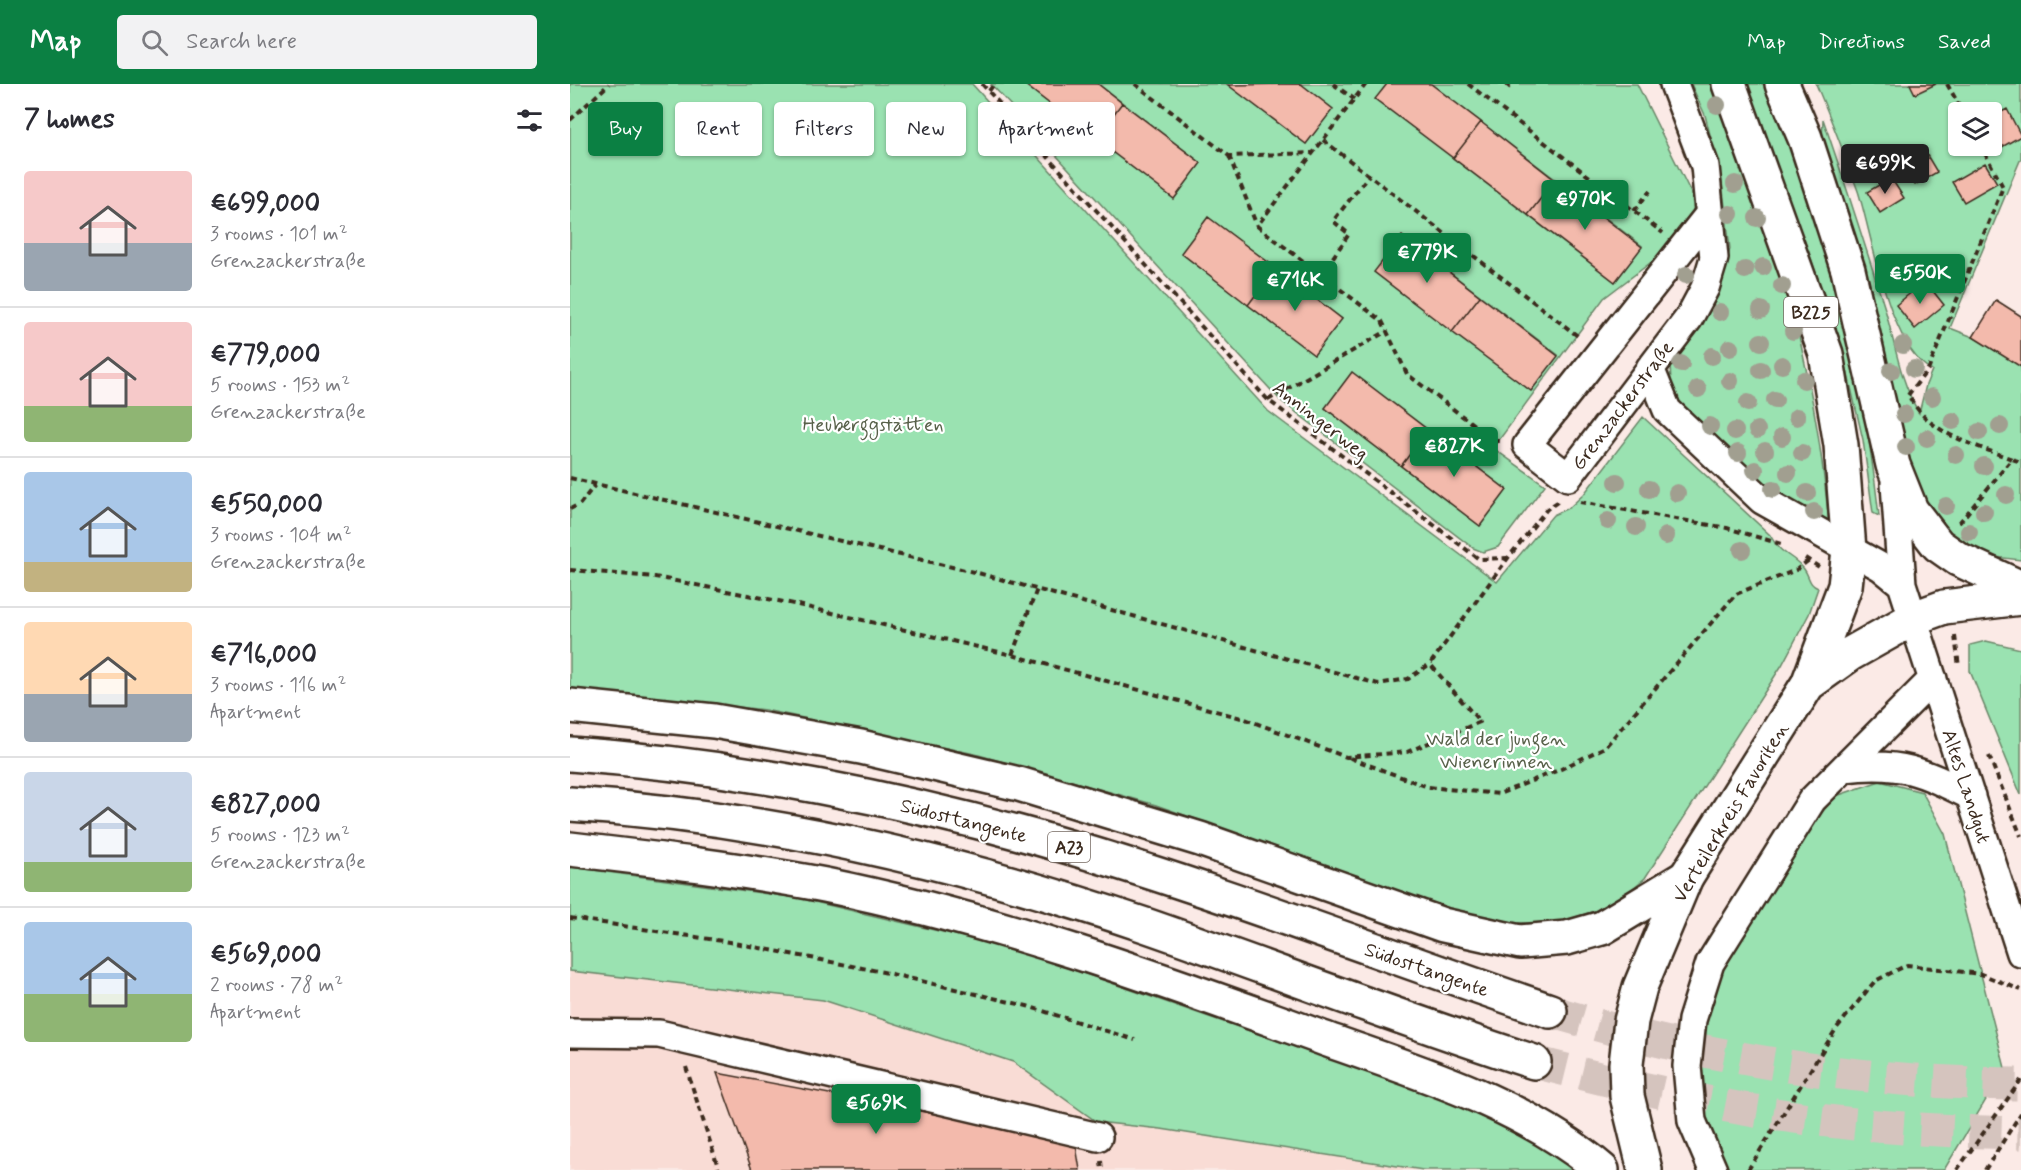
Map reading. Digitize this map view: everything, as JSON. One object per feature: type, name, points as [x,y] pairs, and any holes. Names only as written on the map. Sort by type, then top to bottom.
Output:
[{"type":"main road","name":"B225","points":[[1729,84],[1826,354],[1841,445],[1849,550],[1845,585],[1808,684]]},
{"type":"main road","name":"B225","points":[[1782,84],[1805,138],[1848,270],[1893,465],[1911,510],[1938,545],[1958,560],[2021,588]]},
{"type":"main road","name":"Verteilerkreis Favoriten","points":[[1645,1170],[1627,1096],[1626,1064],[1631,1021],[1640,987],[1652,953],[1686,877],[1808,684],[1850,654],[1914,618],[1960,604],[2021,598]]},
{"type":"main road","points":[[570,706],[725,723],[861,747],[1019,784],[1200,839],[1443,925],[1520,942],[1568,939],[1602,928],[1686,877]]},
{"type":"main road","name":"Südosttangente","points":[[570,754],[785,781],[968,820],[1060,844],[1164,877],[1550,1011]]},
{"type":"main road","points":[[570,804],[680,815],[776,831],[868,848],[952,868],[1144,925],[1534,1062]]},
{"type":"main road","points":[[570,849],[712,866],[826,886],[965,919],[1086,955],[1248,1011],[1501,1104],[1557,1136],[1602,1170]]},
{"type":"street","name":"Grenzackerstraße","points":[[1527,445],[1569,477],[1689,318],[1705,288],[1714,258],[1705,166],[1674,84]]},
{"type":"street","points":[[1527,445],[1710,213]]},
{"type":"street","points":[[1650,368],[1667,410],[1762,500],[1881,567],[1902,584]]},
{"type":"street","points":[[1893,465],[1902,584],[1914,618]]},
{"type":"street","name":"Altes Landgut","points":[[1914,618],[2021,953]]},
{"type":"street","points":[[1713,1170],[1692,1121],[1687,1066],[1692,1020],[1710,963],[1812,800],[1933,679]]},
{"type":"street","points":[[1844,768],[1876,764],[1920,771],[1971,796]]},
{"type":"street","points":[[570,1033],[659,1034],[1098,1137]]},
{"type":"path","points":[[570,120],[609,84]]},
{"type":"path","name":"Anningerweg","points":[[982,84],[1268,400],[1479,559],[1508,558]]},
{"type":"path","points":[[989,91],[994,84]]},
{"type":"path","points":[[1135,84],[1229,156],[1257,226],[1382,321],[1407,374],[1495,441],[1527,445]]},
{"type":"path","points":[[1333,84],[1354,99]]},
{"type":"path","points":[[1257,226],[1366,84]]},
{"type":"path","points":[[1468,84],[1664,234]]},
{"type":"path","points":[[1506,84],[1512,89]]},
{"type":"path","points":[[1947,84],[1957,102]]},
{"type":"path","points":[[1323,140],[1584,340]]},
{"type":"path","points":[[1229,156],[1313,153]]},
{"type":"path","points":[[1908,395],[1929,368],[2003,187],[1986,156]]},
{"type":"path","points":[[1321,275],[1349,234],[1333,221],[1369,175]]},
{"type":"path","points":[[1634,211],[1650,191]]},
{"type":"path","points":[[1268,400],[1387,331]]},
{"type":"path","points":[[1904,384],[1920,414],[1943,433],[2021,462]]},
{"type":"path","points":[[1938,545],[2012,459]]},
{"type":"path","points":[[570,478],[978,573],[1378,684],[1408,679],[1430,664],[1547,509],[1563,499]]},
{"type":"path","points":[[570,509],[580,504],[595,485]]},
{"type":"path","points":[[1575,501],[1727,528],[1788,546]]},
{"type":"path","points":[[570,570],[666,579],[794,604],[1012,656],[1245,719],[1428,787],[1499,794],[1562,769],[1605,747],[1736,594],[1796,570],[1809,560]]},
{"type":"path","points":[[1012,656],[1037,589]]},
{"type":"path","points":[[1956,640],[1960,673]]},
{"type":"path","points":[[1346,757],[1407,752],[1480,722],[1430,664]]},
{"type":"path","points":[[1984,747],[2021,836]]},
{"type":"path","points":[[570,918],[729,942],[883,972],[1027,1006],[1135,1040]]},
{"type":"path","points":[[1748,1170],[1836,1029],[1875,981],[1907,965],[1981,974],[2021,990]]},
{"type":"path","points":[[677,1038],[718,1170]]},
{"type":"path","points":[[1957,1170],[2021,1080]]},
{"type":"path","points":[[1984,1170],[2021,1113]]},
{"type":"shaded area","points":[[570,971],[823,1000],[1013,1062],[1098,1122],[1161,1129],[1423,1170],[570,1170]]},
{"type":"green space","name":"Heuberggstätten","points":[[570,84],[972,84],[988,102],[978,102],[978,156],[1037,156],[1268,411],[1497,582],[1553,515],[1570,507],[1584,494],[1643,417],[1770,535],[1782,551],[1804,569],[1811,582],[1818,588],[1809,614],[1782,665],[1645,878],[1627,893],[1597,910],[1561,922],[1516,923],[1454,910],[1156,805],[975,754],[765,710],[570,688]]},
{"type":"green space","points":[[991,84],[1024,84],[1047,102],[1007,102]]},
{"type":"green space","points":[[1098,84],[1227,84],[1306,144],[1332,109],[1301,84],[1387,84],[1376,99],[1615,282],[1642,246],[1431,84],[1637,84],[1692,195],[1694,220],[1658,257],[1604,298],[1493,448],[1545,485],[1498,547],[1483,552],[1473,548],[1280,400],[1057,156],[1115,156],[1115,154],[1174,199],[1201,163]],"holes":[[[1208,217],[1342,319],[1314,355],[1181,253]],[[1402,236],[1558,355],[1531,391],[1375,272]],[[1352,372],[1507,490],[1480,526],[1325,408]]]},
{"type":"green space","points":[[1691,84],[1712,84],[1723,107],[1786,283],[1813,403],[1829,525],[1782,505],[1695,425],[1677,399],[1671,381],[1670,365],[1678,344],[1685,348],[1715,301],[1730,249],[1722,182],[1705,115]]},
{"type":"green space","points":[[1744,84],[1766,84],[1787,136],[1823,242],[1852,351],[1863,405],[1879,516],[1873,513],[1863,440],[1846,366],[1811,258]]},
{"type":"green space","points":[[1816,84],[2021,84],[2021,158],[1950,328],[1973,337],[2021,367],[2021,560],[1986,556],[1957,543],[1933,513],[1916,484],[1891,397],[1880,332],[1857,248],[1822,140],[1823,119],[1885,309],[1907,388],[1919,413],[1932,370],[1917,358],[1904,339],[1893,315],[1858,191]]},
{"type":"green space","points":[[1986,641],[2021,649],[2021,795],[1970,671],[1970,645]]},
{"type":"green space","points":[[1880,781],[1922,792],[1945,834],[2005,1068],[1944,1170],[1726,1170],[1707,1138],[1698,1082],[1701,1028],[1720,974],[1808,828],[1836,796]]},
{"type":"green space","points":[[570,867],[798,898],[1011,948],[1439,1097],[1533,1141],[1574,1170],[1423,1170],[1161,1129],[1097,1122],[1013,1062],[823,1000],[570,971]]},
{"type":"building","points":[[1024,84],[1098,84],[1122,103],[1115,112],[1115,102],[1047,102]]},
{"type":"building","points":[[1301,84],[1333,109],[1306,144],[1228,85]]},
{"type":"building","points":[[1387,84],[1431,84],[1481,122],[1453,158],[1375,99]]},
{"type":"building","points":[[1910,84],[1936,84],[1915,94]]},
{"type":"building","points":[[1122,103],[1201,163],[1174,199],[1115,154],[1115,112]]},
{"type":"building","points":[[2007,109],[2021,136],[2002,147],[2002,112]]},
{"type":"building","points":[[1481,122],[1555,180],[1528,215],[1453,158]]},
{"type":"building","points":[[1922,147],[1937,172],[1915,185],[1900,160]]},
{"type":"building","points":[[1985,163],[1997,183],[1964,202],[1952,182]]},
{"type":"building","points":[[1891,178],[1904,198],[1880,213],[1867,192]]},
{"type":"building","points":[[1555,180],[1642,247],[1615,282],[1528,215]]},
{"type":"building","points":[[1208,217],[1276,268],[1248,305],[1181,253]]},
{"type":"building","points":[[1402,236],[1480,296],[1452,332],[1374,272]]},
{"type":"building","points":[[1276,268],[1342,319],[1314,355],[1248,305]]},
{"type":"building","points":[[1925,281],[1944,305],[1915,329],[1896,305]]},
{"type":"building","points":[[1480,296],[1558,356],[1531,391],[1452,332]]},
{"type":"building","points":[[1996,300],[2021,316],[2021,367],[1973,337]]},
{"type":"building","points":[[1352,372],[1428,430],[1401,466],[1325,408]]},
{"type":"building","points":[[1428,430],[1507,490],[1480,526],[1401,466]]},
{"type":"building","points":[[717,1073],[1075,1140],[1080,1170],[752,1170]]},
{"type":"tunnel","points":[[1550,1011],[1666,1043],[1783,1065],[1901,1079],[2021,1084]]},
{"type":"tunnel","points":[[1534,1062],[1694,1099],[1792,1117],[1906,1128],[2021,1133]]},
{"type":"park label","name":"Wald der jungen Wienerinnen","points":[[1496,750]]}]
